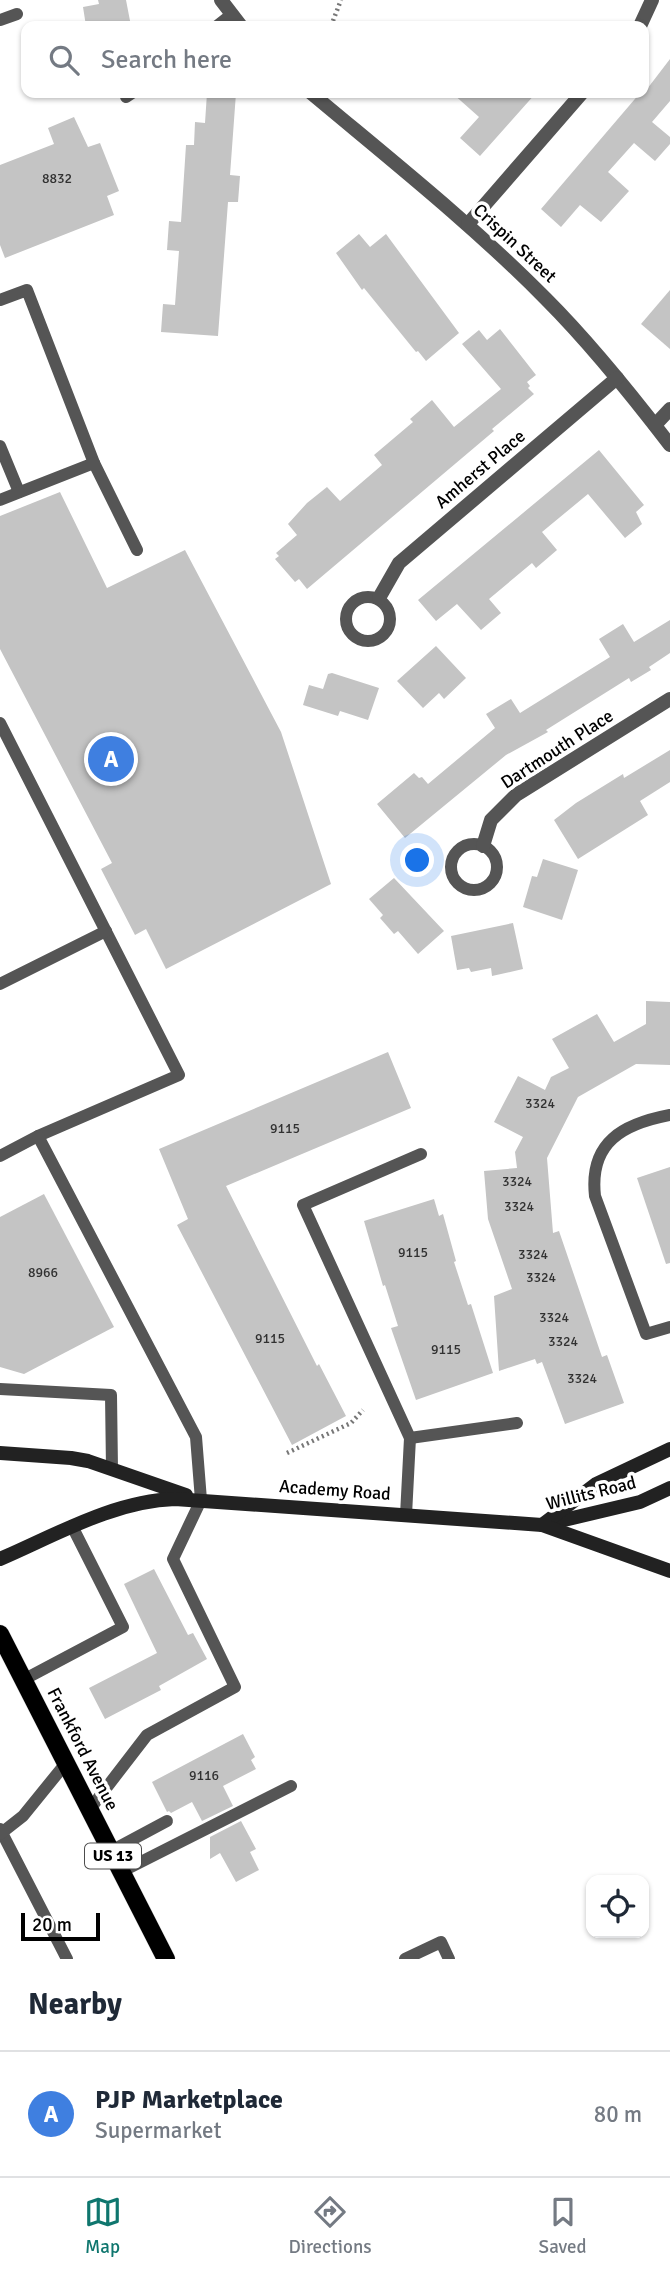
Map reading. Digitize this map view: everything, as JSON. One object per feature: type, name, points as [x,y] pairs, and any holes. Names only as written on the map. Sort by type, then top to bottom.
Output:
[{"type":"main road","name":"Willits Road","points":[[542,1525],[596,1484],[670,1449]]},
{"type":"main road","points":[[0,1453],[71,1458],[112,1469],[201,1500]]},
{"type":"main road","name":"Willits Road","points":[[542,1525],[640,1502],[670,1488]]},
{"type":"main road","name":"Academy Road","points":[[0,1559],[111,1511],[153,1499],[201,1500],[542,1525],[670,1571]]},
{"type":"main road","name":"Frankford Avenue","points":[[0,1634],[166,1959]]},
{"type":"street","points":[[221,0],[236,21]]},
{"type":"street","points":[[642,21],[652,0]]},
{"type":"street","name":"Crispin Street","points":[[317,98],[468,225],[546,299],[617,378],[670,445]]},
{"type":"street","points":[[468,225],[578,98]]},
{"type":"street","name":"Amherst Place","points":[[379,598],[399,563],[617,378]]},
{"type":"street","points":[[655,425],[670,409]]},
{"type":"street","name":"Dartmouth Place","points":[[483,846],[491,820],[516,795],[670,699]]},
{"type":"lane","points":[[0,20],[17,14]]},
{"type":"lane","points":[[0,300],[27,290],[94,463],[137,550]]},
{"type":"lane","points":[[0,446],[19,492]]},
{"type":"lane","points":[[0,500],[94,463]]},
{"type":"lane","points":[[0,723],[179,1075],[38,1136],[0,1156]]},
{"type":"lane","points":[[0,984],[106,931]]},
{"type":"lane","points":[[670,1115],[626,1128],[610,1139],[598,1156],[593,1178],[595,1196],[646,1334],[670,1327]]},
{"type":"lane","points":[[38,1136],[196,1437],[201,1500],[173,1559],[235,1687],[147,1735],[90,1809]]},
{"type":"lane","points":[[406,1515],[410,1438],[303,1205],[421,1154]]},
{"type":"lane","points":[[0,1389],[111,1395],[112,1469]]},
{"type":"lane","points":[[410,1438],[517,1423]]},
{"type":"lane","points":[[23,1680],[123,1627],[73,1528]]},
{"type":"lane","points":[[66,1763],[23,1816],[1,1832],[67,1959]]},
{"type":"lane","points":[[121,1872],[291,1786]]},
{"type":"lane","points":[[111,1851],[167,1821]]},
{"type":"lane","points":[[405,1959],[441,1942],[449,1959]]},
{"type":"path","points":[[333,21],[341,0]]},
{"type":"path","points":[[288,1453],[351,1423],[363,1410]]},
{"type":"building","points":[[98,0],[126,0],[130,21],[85,21],[83,7],[99,4]]},
{"type":"building","points":[[670,59],[670,101],[652,122],[670,137],[670,144],[655,161],[634,143],[608,172],[629,191],[601,222],[580,205],[561,227],[541,209],[636,98],[649,98],[649,86]]},
{"type":"building","points":[[207,98],[236,98],[230,175],[240,176],[238,202],[228,202],[218,336],[161,332],[163,304],[175,305],[179,251],[167,250],[169,221],[181,222],[186,145],[194,145],[195,122],[205,123]]},
{"type":"building","points":[[458,98],[532,98],[480,156],[460,138],[479,117]]},
{"type":"building","points":[[74,117],[88,147],[100,143],[119,191],[107,196],[114,215],[5,258],[0,245],[0,165],[54,144],[48,128]]},
{"type":"building","points":[[359,234],[370,247],[386,234],[459,333],[426,361],[364,288],[362,290],[336,253]]},
{"type":"building","points":[[670,290],[670,349],[641,324]]},
{"type":"building","points":[[500,329],[536,375],[527,382],[530,386],[528,388],[534,394],[307,589],[299,579],[295,582],[275,559],[279,556],[276,553],[297,535],[288,524],[307,503],[327,487],[340,501],[382,465],[374,455],[413,422],[410,419],[432,400],[454,427],[501,389],[462,344],[479,330],[487,340]]},
{"type":"building","points":[[599,450],[644,505],[636,512],[642,524],[625,538],[588,494],[542,532],[557,550],[536,568],[532,563],[489,599],[501,613],[481,630],[457,604],[436,621],[418,600]]},
{"type":"building","points":[[60,492],[107,588],[185,550],[281,732],[331,884],[166,969],[146,929],[135,935],[101,869],[112,863],[0,649],[0,516]]},
{"type":"building","points":[[670,620],[670,653],[649,667],[651,670],[631,682],[629,678],[546,730],[548,732],[506,755],[405,838],[377,804],[414,773],[428,784],[495,728],[486,714],[511,699],[520,713],[610,657],[599,639],[623,624],[634,642]]},
{"type":"building","points":[[436,646],[466,678],[444,699],[439,693],[423,708],[397,681]]},
{"type":"building","points":[[328,674],[379,688],[368,720],[340,711],[338,716],[303,705],[309,685],[323,689]]},
{"type":"building","points":[[670,750],[670,782],[640,801],[648,815],[578,859],[554,820],[623,774],[624,778]]},
{"type":"building","points":[[543,859],[578,870],[562,920],[523,907],[532,876],[537,877]]},
{"type":"building","points":[[394,878],[444,931],[418,954],[398,931],[394,934],[369,899]]},
{"type":"building","points":[[513,923],[523,969],[492,976],[491,968],[471,972],[469,968],[457,970],[451,936]]},
{"type":"building","points":[[646,1001],[670,1002],[670,1065],[636,1064],[578,1097],[547,1158],[553,1233],[559,1231],[602,1357],[607,1355],[624,1403],[565,1424],[542,1362],[537,1364],[535,1359],[499,1371],[494,1296],[512,1289],[488,1219],[484,1171],[517,1168],[515,1152],[523,1137],[494,1122],[518,1076],[545,1090],[551,1077],[569,1068],[552,1039],[597,1014],[614,1042],[646,1024]]},
{"type":"building","points":[[388,1052],[411,1108],[226,1186],[317,1366],[319,1364],[346,1416],[292,1445],[177,1225],[188,1219],[159,1149]]},
{"type":"building","points":[[670,1167],[670,1263],[666,1264],[637,1178]]},
{"type":"building","points":[[44,1194],[114,1327],[24,1374],[0,1367],[0,1217]]},
{"type":"building","points":[[434,1199],[439,1216],[443,1214],[456,1261],[454,1262],[468,1305],[471,1304],[493,1373],[416,1400],[391,1328],[398,1326],[364,1221]]},
{"type":"building","points":[[154,1569],[188,1635],[193,1633],[207,1659],[159,1686],[161,1690],[105,1719],[89,1688],[157,1653],[124,1584]]},
{"type":"building","points":[[243,1734],[255,1757],[251,1760],[256,1769],[223,1786],[233,1806],[202,1821],[192,1802],[171,1813],[167,1812],[152,1782]]},
{"type":"building","points":[[241,1821],[256,1849],[250,1852],[259,1870],[236,1882],[220,1853],[210,1859],[210,1837]]},
{"type":"place","name":"PJP Marketplace","points":[[111,759]]}]
